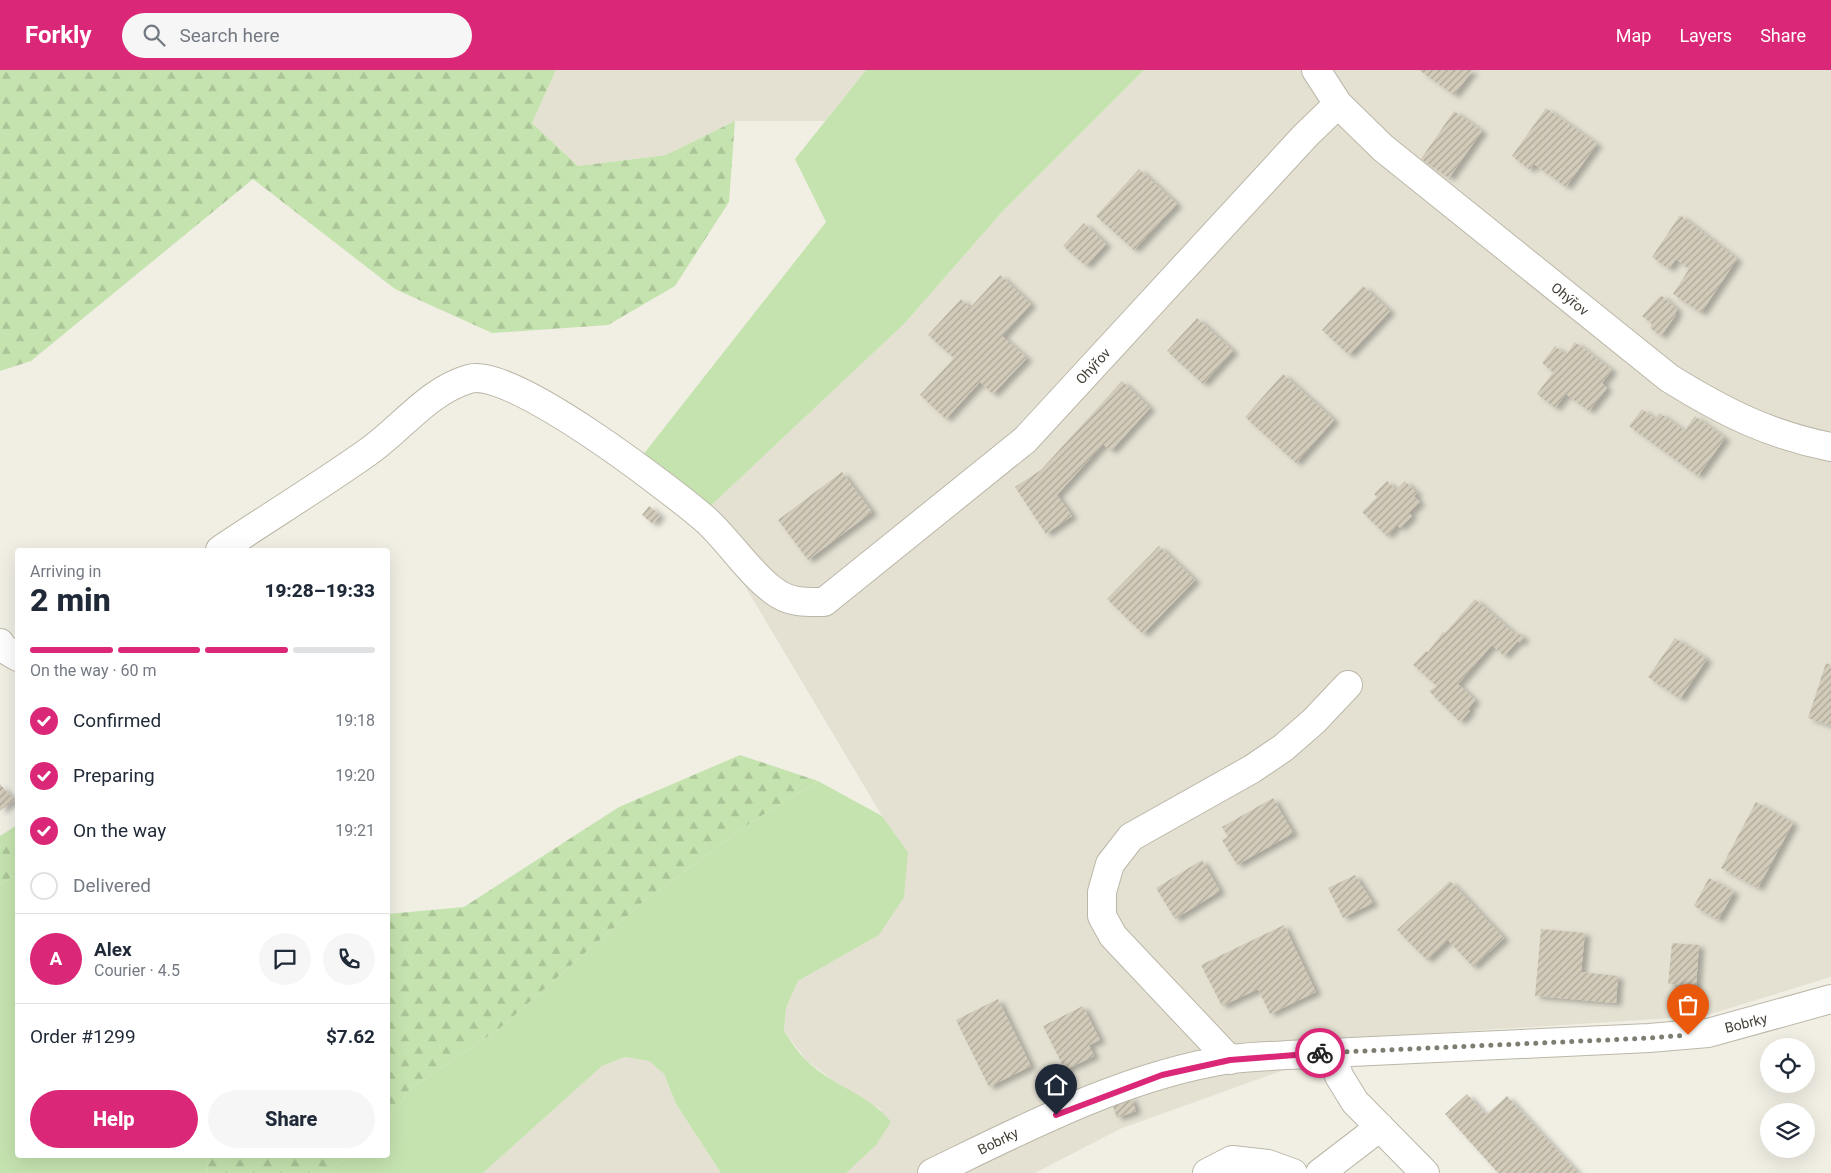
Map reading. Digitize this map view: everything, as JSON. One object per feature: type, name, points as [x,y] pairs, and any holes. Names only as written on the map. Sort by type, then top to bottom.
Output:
[{"type":"street","name":"Ohýřov","points":[[1316,70],[1338,104],[1383,148],[1669,378],[1718,408],[1783,436],[1831,447]]},
{"type":"street","name":"Ohýřov","points":[[223,548],[369,451],[436,394],[470,378],[488,380],[520,393],[597,436],[707,521],[774,592],[795,602],[824,602],[1025,440],[1305,136],[1338,104]]},
{"type":"street","points":[[0,643],[4,649],[15,654]]},
{"type":"street","points":[[1230,1060],[1113,936],[1102,916],[1102,892],[1110,864],[1131,837],[1252,769],[1283,748],[1314,721],[1348,685]]},
{"type":"street","name":"Bobrky","points":[[932,1173],[1024,1129],[1089,1101],[1162,1075],[1230,1060],[1332,1053],[1649,1038],[1708,1033],[1831,999]]},
{"type":"street","points":[[1332,1053],[1340,1076],[1354,1102],[1425,1173]]},
{"type":"street","points":[[1320,1173],[1380,1127]]},
{"type":"street","points":[[1207,1173],[1232,1160],[1268,1164],[1293,1173]]},
{"type":"shaded area","points":[[556,70],[866,70],[825,121],[735,121],[666,155],[578,166],[532,123]]},
{"type":"shaded area","points":[[1144,70],[1831,70],[1831,977],[1704,1016],[1375,1037],[1120,1129],[1035,1173],[846,1173],[881,1109],[852,1094],[807,1061],[784,1031],[786,1008],[798,981],[879,935],[908,852],[882,816],[702,514],[905,323],[1002,212]]},
{"type":"shaded area","points":[[625,1057],[649,1061],[664,1074],[676,1104],[721,1173],[483,1173],[602,1066]]},
{"type":"green space","points":[[0,70],[556,70],[532,123],[578,166],[666,155],[735,121],[729,202],[675,286],[608,325],[492,333],[395,289],[253,179],[31,361],[0,371]]},
{"type":"green space","points":[[866,70],[1144,70],[1002,212],[905,323],[702,514],[642,456],[826,222],[795,159]]},
{"type":"green space","points":[[740,755],[818,781],[753,821],[644,901],[499,1029],[410,1089],[390,1119],[390,914],[464,907],[619,807]]},
{"type":"green space","points":[[818,781],[882,816],[908,852],[904,897],[879,935],[798,981],[786,1008],[784,1031],[804,1058],[828,1077],[873,1105],[891,1122],[876,1145],[846,1173],[721,1173],[676,1104],[664,1074],[649,1061],[625,1057],[602,1066],[483,1173],[323,1173],[346,1158],[390,1158],[390,1119],[410,1089],[499,1029],[644,901],[753,821]]},
{"type":"green space","points":[[15,826],[15,876],[0,884],[0,836]]},
{"type":"green space","points":[[15,876],[15,1158],[206,1158],[208,1173],[0,1173],[0,884]]},
{"type":"green space","points":[[206,1158],[346,1158],[323,1173],[208,1173]]},
{"type":"building","points":[[1419,70],[1473,70],[1454,95]]},
{"type":"building","points":[[1546,108],[1597,144],[1566,187],[1534,164],[1530,170],[1512,156]]},
{"type":"building","points":[[1454,111],[1482,131],[1449,178],[1421,159]]},
{"type":"building","points":[[1139,169],[1177,204],[1134,250],[1096,216]]},
{"type":"building","points":[[1680,215],[1737,259],[1701,313],[1673,294],[1689,269],[1676,259],[1669,269],[1652,257]]},
{"type":"building","points":[[1084,223],[1106,244],[1086,266],[1063,246]]},
{"type":"building","points":[[1000,275],[1031,304],[1002,336],[1027,358],[993,394],[980,382],[946,419],[920,395],[954,358],[928,335],[961,299],[970,308]]},
{"type":"building","points":[[1363,286],[1390,311],[1349,355],[1322,330]]},
{"type":"building","points":[[1661,295],[1677,309],[1676,315],[1661,336],[1650,328],[1652,324],[1642,316]]},
{"type":"building","points":[[1197,318],[1233,351],[1203,384],[1167,351]]},
{"type":"building","points":[[1575,342],[1612,370],[1602,383],[1607,388],[1589,411],[1566,394],[1555,408],[1537,394],[1553,372],[1542,363],[1555,346],[1566,355]]},
{"type":"building","points":[[1283,374],[1334,420],[1296,463],[1245,417]]},
{"type":"building","points":[[1122,381],[1150,408],[1111,451],[1103,444],[1057,495],[1072,516],[1046,534],[1015,487],[1041,470]]},
{"type":"building","points":[[1642,409],[1655,419],[1660,413],[1684,431],[1695,416],[1725,438],[1698,476],[1629,426]]},
{"type":"building","points":[[842,472],[872,512],[808,560],[778,520]]},
{"type":"building","points":[[1387,481],[1396,490],[1405,481],[1417,493],[1414,496],[1420,502],[1409,513],[1412,516],[1400,528],[1397,525],[1387,536],[1362,512],[1377,497],[1374,494]]},
{"type":"building","points":[[649,506],[660,515],[653,524],[642,515]]},
{"type":"building","points":[[1159,546],[1195,580],[1143,634],[1107,599]]},
{"type":"building","points":[[1475,599],[1515,634],[1517,632],[1524,638],[1520,643],[1518,641],[1504,656],[1492,645],[1458,684],[1475,700],[1468,709],[1470,711],[1460,722],[1429,691],[1437,686],[1413,665],[1426,651],[1428,652],[1443,632],[1445,633]]},
{"type":"building","points":[[1675,638],[1707,659],[1680,699],[1648,677]]},
{"type":"building","points":[[1826,663],[1831,665],[1831,726],[1808,718]]},
{"type":"building","points":[[0,784],[14,800],[0,811]]},
{"type":"building","points":[[1273,798],[1293,833],[1237,865],[1222,840],[1228,837],[1222,827]]},
{"type":"building","points":[[1756,802],[1793,823],[1758,888],[1721,868]]},
{"type":"building","points":[[1202,860],[1220,891],[1175,919],[1156,888]]},
{"type":"building","points":[[1355,875],[1373,903],[1343,918],[1328,888]]},
{"type":"building","points":[[1709,878],[1734,892],[1718,920],[1694,906]]},
{"type":"building","points":[[1450,881],[1504,938],[1473,967],[1448,940],[1427,960],[1397,930]]},
{"type":"building","points":[[1284,925],[1316,992],[1270,1014],[1258,989],[1222,1006],[1201,965]]},
{"type":"building","points":[[1541,929],[1585,933],[1581,972],[1618,976],[1616,1003],[1535,996]]},
{"type":"building","points":[[1672,943],[1699,945],[1696,986],[1668,984]]},
{"type":"building","points":[[998,999],[1031,1066],[989,1087],[956,1020]]},
{"type":"building","points":[[1083,1006],[1100,1040],[1089,1045],[1094,1056],[1065,1070],[1043,1026]]},
{"type":"building","points":[[1467,1094],[1486,1115],[1507,1096],[1578,1173],[1498,1173],[1445,1114]]},
{"type":"building","points":[[1131,1097],[1136,1111],[1117,1118],[1112,1104]]},
{"type":"way so far","points":[[1320,1053],[1688,1035]]},
{"type":"route","points":[[1056,1115],[1162,1075],[1230,1060],[1320,1053]]}]
